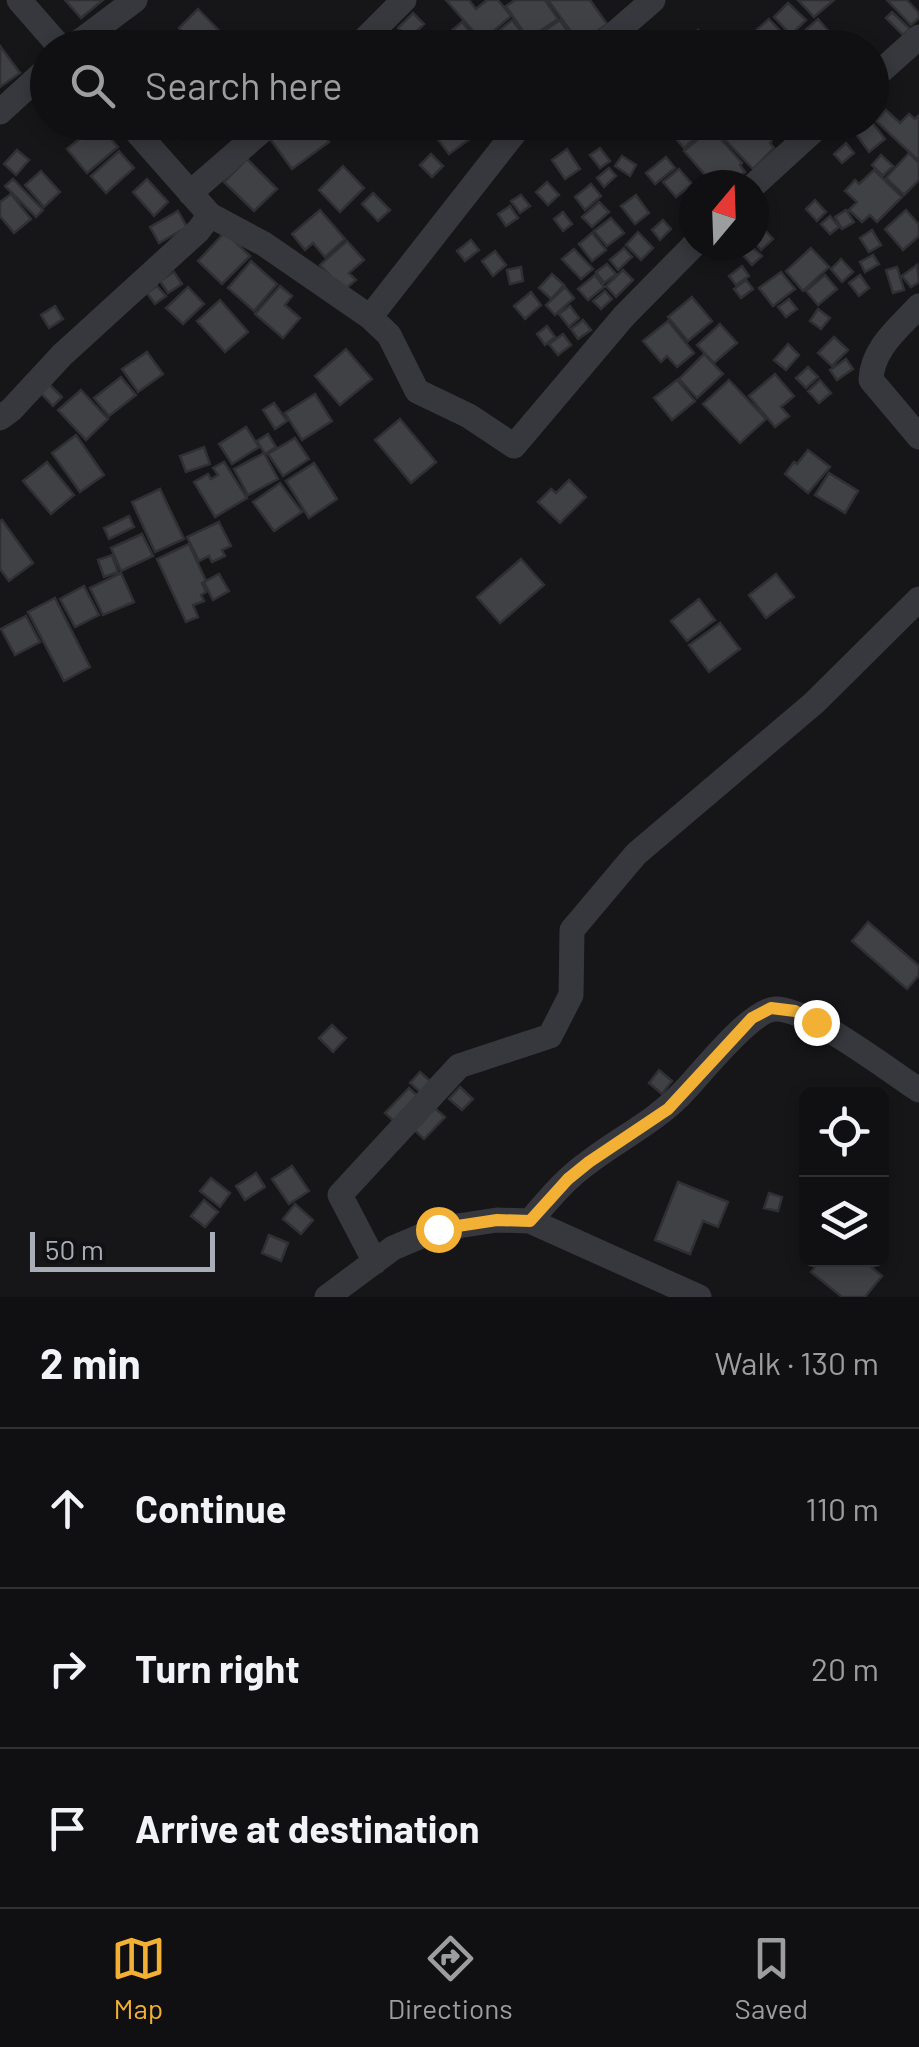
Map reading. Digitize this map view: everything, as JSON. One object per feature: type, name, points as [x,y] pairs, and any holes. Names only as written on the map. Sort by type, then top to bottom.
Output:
[{"type":"street","points":[[19,0],[45,30]]},
{"type":"street","points":[[94,30],[135,0]]},
{"type":"street","points":[[374,30],[404,0]]},
{"type":"street","points":[[619,30],[654,0]]},
{"type":"street","points":[[889,64],[919,37]]},
{"type":"street","points":[[0,112],[30,84]]},
{"type":"street","points":[[144,140],[210,215],[264,244],[390,335],[417,391],[469,416],[514,446],[624,316],[679,260]]},
{"type":"street","points":[[190,193],[251,140]]},
{"type":"street","points":[[370,317],[509,140]]},
{"type":"street","points":[[769,172],[804,140]]},
{"type":"street","points":[[0,418],[62,355],[198,231],[210,215]]},
{"type":"street","points":[[919,306],[880,348],[872,365],[872,380],[919,437]]},
{"type":"street","points":[[375,1262],[340,1195],[459,1066],[550,1036],[571,995],[572,930],[636,854],[814,702],[919,599]]},
{"type":"street","points":[[530,1221],[578,1170],[668,1109],[752,1018],[771,1008],[795,1011],[816,1022],[919,1090]]},
{"type":"street","points":[[327,1297],[393,1248],[438,1229],[497,1220],[530,1221],[699,1297]]},
{"type":"building","points":[[65,0],[103,0],[81,18]]},
{"type":"building","points":[[446,0],[469,0],[476,9],[487,0],[498,0],[511,16],[495,30],[472,30]]},
{"type":"building","points":[[515,0],[545,0],[558,19],[542,30],[522,30],[506,6]]},
{"type":"building","points":[[548,0],[590,0],[607,24],[599,30],[570,30]]},
{"type":"building","points":[[798,0],[834,0],[814,17]]},
{"type":"building","points":[[887,0],[907,0],[919,18],[911,25]]},
{"type":"building","points":[[788,3],[806,20],[796,30],[786,30],[774,17]]},
{"type":"building","points":[[198,9],[218,30],[181,30]]},
{"type":"building","points":[[892,12],[910,29],[903,35],[886,18]]},
{"type":"building","points":[[413,13],[424,24],[418,30],[398,28]]},
{"type":"building","points":[[769,19],[779,30],[756,30]]},
{"type":"building","points":[[818,19],[827,30],[805,30]]},
{"type":"building","points":[[512,20],[520,30],[500,30]]},
{"type":"building","points":[[560,20],[567,30],[545,30]]},
{"type":"building","points":[[462,22],[469,30],[452,30]]},
{"type":"building","points":[[0,46],[20,73],[0,87]]},
{"type":"building","points":[[889,113],[900,123],[909,114],[915,119],[919,115],[919,161],[889,133]]},
{"type":"building","points":[[78,140],[112,140],[118,147],[87,173],[67,149]]},
{"type":"building","points":[[271,140],[328,140],[329,142],[292,169]]},
{"type":"building","points":[[438,140],[468,140],[449,154]]},
{"type":"building","points":[[697,140],[722,140],[744,170],[701,170],[684,151]]},
{"type":"building","points":[[725,140],[772,140],[774,148],[753,169]]},
{"type":"building","points":[[860,140],[884,140],[869,152]]},
{"type":"building","points":[[846,143],[854,153],[842,163],[834,154]]},
{"type":"building","points":[[600,148],[610,161],[600,168],[590,155]]},
{"type":"building","points":[[567,149],[580,169],[565,179],[552,160]]},
{"type":"building","points":[[17,150],[29,160],[16,175],[4,164]]},
{"type":"building","points":[[119,151],[134,168],[106,193],[91,176]]},
{"type":"building","points":[[909,153],[919,163],[919,180],[904,195],[886,178]]},
{"type":"building","points":[[431,154],[443,166],[432,177],[420,165]]},
{"type":"building","points":[[881,155],[893,166],[883,176],[872,165]]},
{"type":"building","points":[[622,156],[636,165],[630,176],[615,166]]},
{"type":"building","points":[[666,157],[675,168],[655,184],[646,173]]},
{"type":"building","points":[[247,159],[277,189],[254,211],[224,182]]},
{"type":"building","points":[[343,166],[364,188],[340,212],[319,190]]},
{"type":"building","points":[[609,168],[616,176],[604,187],[597,178]]},
{"type":"building","points":[[679,169],[680,170],[676,197],[663,182]]},
{"type":"building","points":[[874,170],[902,197],[877,222],[870,215],[862,222],[849,210],[857,202],[845,191],[855,180],[859,184]]},
{"type":"building","points":[[41,171],[60,192],[44,207],[25,185]]},
{"type":"building","points":[[13,179],[43,210],[36,217],[5,186]]},
{"type":"building","points":[[147,179],[168,202],[154,216],[133,192]]},
{"type":"building","points":[[547,182],[559,195],[548,205],[536,192]]},
{"type":"building","points":[[591,184],[601,196],[585,210],[575,197]]},
{"type":"building","points":[[373,193],[390,210],[378,221],[362,204]]},
{"type":"building","points":[[11,194],[31,219],[14,233],[0,216],[0,202]]},
{"type":"building","points":[[521,195],[530,206],[520,213],[511,201]]},
{"type":"building","points":[[636,195],[649,213],[635,224],[621,206]]},
{"type":"building","points":[[815,200],[826,212],[817,221],[806,209]]},
{"type":"building","points":[[599,202],[609,212],[592,227],[582,217]]},
{"type":"building","points":[[510,206],[518,218],[506,226],[498,214]]},
{"type":"building","points":[[320,210],[345,239],[325,257],[313,243],[305,250],[292,234]]},
{"type":"building","points":[[846,210],[854,222],[842,229],[835,217]]},
{"type":"building","points":[[906,210],[919,225],[919,236],[903,250],[885,229]]},
{"type":"building","points":[[178,211],[187,227],[159,243],[150,227]]},
{"type":"building","points":[[563,212],[572,224],[563,231],[554,219]]},
{"type":"building","points":[[830,216],[839,227],[830,234],[821,224]]},
{"type":"building","points":[[611,218],[624,233],[607,246],[594,231]]},
{"type":"building","points":[[663,220],[671,229],[660,240],[652,230]]},
{"type":"building","points":[[872,230],[881,245],[869,252],[860,238]]},
{"type":"building","points":[[225,232],[250,256],[222,284],[198,261]]},
{"type":"building","points":[[638,232],[653,248],[641,260],[626,245]]},
{"type":"building","points":[[592,233],[606,250],[592,261],[579,244]]},
{"type":"building","points":[[471,240],[479,250],[465,261],[457,251]]},
{"type":"building","points":[[347,241],[364,260],[349,273],[356,280],[344,290],[320,265]]},
{"type":"building","points":[[624,248],[632,257],[618,270],[610,260]]},
{"type":"building","points":[[811,248],[829,267],[803,291],[786,271]]},
{"type":"building","points":[[574,249],[593,269],[581,279],[562,259]]},
{"type":"building","points":[[495,251],[506,265],[493,276],[482,261]]},
{"type":"building","points":[[873,255],[879,264],[865,272],[860,262]]},
{"type":"building","points":[[841,259],[853,272],[842,282],[831,269]]},
{"type":"building","points":[[251,261],[277,284],[254,311],[228,288]]},
{"type":"building","points":[[607,264],[616,274],[604,283],[596,272]]},
{"type":"building","points":[[917,265],[919,282],[911,287],[902,276]]},
{"type":"building","points":[[742,266],[749,276],[736,285],[729,276]]},
{"type":"building","points":[[521,267],[523,281],[510,284],[507,270]]},
{"type":"building","points":[[897,267],[904,290],[893,293],[886,270]]},
{"type":"building","points":[[623,270],[633,280],[616,297],[606,286]]},
{"type":"building","points":[[174,272],[182,284],[168,293],[160,281]]},
{"type":"building","points":[[781,272],[795,289],[773,306],[759,288]]},
{"type":"building","points":[[552,274],[564,285],[551,299],[539,288]]},
{"type":"building","points":[[595,275],[604,287],[588,300],[578,289]]},
{"type":"building","points":[[825,275],[837,289],[818,305],[806,291]]},
{"type":"building","points":[[860,275],[869,288],[859,296],[849,283]]},
{"type":"building","points":[[746,280],[753,289],[741,298],[734,289]]},
{"type":"building","points":[[157,286],[166,296],[155,304],[147,293]]},
{"type":"building","points":[[280,286],[292,296],[285,305],[300,318],[283,338],[255,314]]},
{"type":"building","points":[[188,287],[204,304],[183,324],[166,308]]},
{"type":"building","points":[[565,287],[574,298],[555,315],[546,305]]},
{"type":"building","points":[[605,291],[612,299],[601,309],[593,301]]},
{"type":"building","points":[[531,292],[541,305],[525,319],[514,306]]},
{"type":"building","points":[[692,297],[712,321],[688,341],[668,317]]},
{"type":"building","points":[[789,299],[797,309],[786,317],[778,307]]},
{"type":"building","points":[[220,300],[248,332],[225,352],[197,321]]},
{"type":"building","points":[[55,306],[63,319],[49,328],[41,315]]},
{"type":"building","points":[[570,306],[579,318],[569,327],[559,314]]},
{"type":"building","points":[[818,309],[830,318],[821,329],[810,321]]},
{"type":"building","points":[[583,320],[591,330],[578,339],[571,329]]},
{"type":"building","points":[[668,321],[694,353],[677,367],[667,356],[661,362],[643,341]]},
{"type":"building","points":[[720,324],[737,343],[714,363],[697,345]]},
{"type":"building","points":[[547,326],[555,337],[545,345],[537,334]]},
{"type":"building","points":[[563,334],[571,345],[558,355],[549,344]]},
{"type":"building","points":[[834,337],[848,350],[832,366],[818,353]]},
{"type":"building","points":[[788,344],[799,355],[786,370],[774,360]]},
{"type":"building","points":[[346,349],[372,379],[340,405],[315,376]]},
{"type":"building","points":[[147,352],[163,374],[138,392],[122,369]]},
{"type":"building","points":[[704,354],[723,374],[697,398],[679,379]]},
{"type":"building","points":[[846,359],[853,369],[837,380],[830,370]]},
{"type":"building","points":[[808,367],[818,377],[806,388],[796,378]]},
{"type":"building","points":[[775,374],[794,396],[781,407],[789,416],[775,427],[749,396]]},
{"type":"building","points":[[121,377],[136,395],[109,416],[94,398]]},
{"type":"building","points":[[677,380],[695,401],[672,420],[654,398]]},
{"type":"building","points":[[729,380],[766,419],[740,443],[703,404]]},
{"type":"building","points":[[820,380],[831,393],[819,403],[808,391]]},
{"type":"building","points":[[46,381],[62,397],[53,406],[37,389]]},
{"type":"building","points":[[81,390],[108,419],[86,440],[58,410]]},
{"type":"building","points":[[315,394],[332,421],[302,440],[285,413]]},
{"type":"building","points":[[274,403],[287,421],[275,429],[263,410]]},
{"type":"building","points":[[400,419],[436,462],[411,483],[375,440]]},
{"type":"building","points":[[246,427],[259,447],[232,464],[219,444]]},
{"type":"building","points":[[268,434],[276,447],[265,454],[257,441]]},
{"type":"building","points":[[76,435],[104,475],[80,492],[52,453]]},
{"type":"building","points":[[295,438],[309,459],[283,476],[268,454]]},
{"type":"building","points":[[204,447],[210,464],[186,472],[180,456]]},
{"type":"building","points":[[808,450],[830,467],[808,493],[785,474]]},
{"type":"building","points":[[264,453],[278,479],[248,495],[234,469]]},
{"type":"building","points":[[47,462],[74,495],[51,514],[23,481]]},
{"type":"building","points":[[224,462],[247,498],[215,517],[194,482],[208,474],[211,479],[218,475],[213,468]]},
{"type":"building","points":[[314,463],[337,499],[309,518],[286,481]]},
{"type":"building","points":[[829,473],[858,491],[845,513],[815,495]]},
{"type":"building","points":[[569,480],[586,497],[560,523],[538,502],[551,489],[556,493]]},
{"type":"building","points":[[280,483],[302,512],[274,531],[253,502]]},
{"type":"building","points":[[160,489],[184,539],[155,552],[132,502]]},
{"type":"building","points":[[129,516],[134,527],[109,539],[104,528]]},
{"type":"building","points":[[2,520],[33,563],[9,581],[0,569]]},
{"type":"building","points":[[219,522],[231,546],[222,550],[225,556],[212,562],[209,556],[199,561],[187,537]]},
{"type":"building","points":[[142,534],[153,556],[121,571],[111,548]]},
{"type":"building","points":[[189,544],[206,581],[202,583],[206,592],[201,595],[204,601],[193,605],[198,617],[186,622],[157,559]]},
{"type":"building","points":[[112,555],[118,572],[104,577],[98,560]]},
{"type":"building","points":[[521,559],[544,585],[500,623],[477,597]]},
{"type":"building","points":[[121,573],[134,602],[103,615],[90,588]]},
{"type":"building","points":[[219,574],[229,591],[213,600],[204,582]]},
{"type":"building","points":[[776,574],[794,597],[766,618],[749,595]]},
{"type":"building","points":[[84,586],[99,615],[75,627],[60,599]]},
{"type":"building","points":[[55,598],[90,667],[64,681],[28,612]]},
{"type":"building","points":[[699,599],[715,620],[687,641],[671,621]]},
{"type":"building","points":[[26,616],[40,642],[15,655],[1,629]]},
{"type":"building","points":[[720,623],[740,649],[709,672],[689,645]]},
{"type":"building","points":[[868,922],[919,966],[919,975],[907,989],[852,941]]},
{"type":"building","points":[[332,1025],[346,1038],[333,1052],[319,1038]]},
{"type":"building","points":[[659,1070],[672,1081],[662,1094],[649,1083]]},
{"type":"building","points":[[420,1072],[437,1087],[427,1098],[410,1083]]},
{"type":"building","points":[[460,1087],[473,1099],[462,1110],[449,1099]]},
{"type":"building","points":[[409,1088],[423,1101],[399,1126],[385,1113]]},
{"type":"building","points":[[430,1104],[445,1117],[424,1139],[410,1126]]},
{"type":"building","points":[[292,1166],[309,1191],[289,1204],[272,1179]]},
{"type":"building","points":[[256,1173],[265,1187],[245,1200],[236,1186]]},
{"type":"building","points":[[211,1178],[230,1193],[220,1207],[200,1191]]},
{"type":"building","points":[[678,1182],[728,1202],[718,1227],[703,1221],[690,1254],[655,1240]]},
{"type":"building","points":[[769,1193],[782,1197],[778,1211],[764,1208]]},
{"type":"building","points":[[204,1200],[218,1212],[205,1227],[191,1216]]},
{"type":"building","points":[[295,1204],[313,1220],[301,1234],[283,1219]]},
{"type":"building","points":[[269,1235],[288,1243],[281,1261],[262,1253]]},
{"type":"building","points":[[815,1267],[871,1267],[882,1276],[865,1297],[842,1297],[811,1272]]},
{"type":"route","points":[[438,1229],[497,1220],[530,1221],[568,1179],[668,1109],[752,1018],[771,1008],[795,1011],[816,1022]]}]
